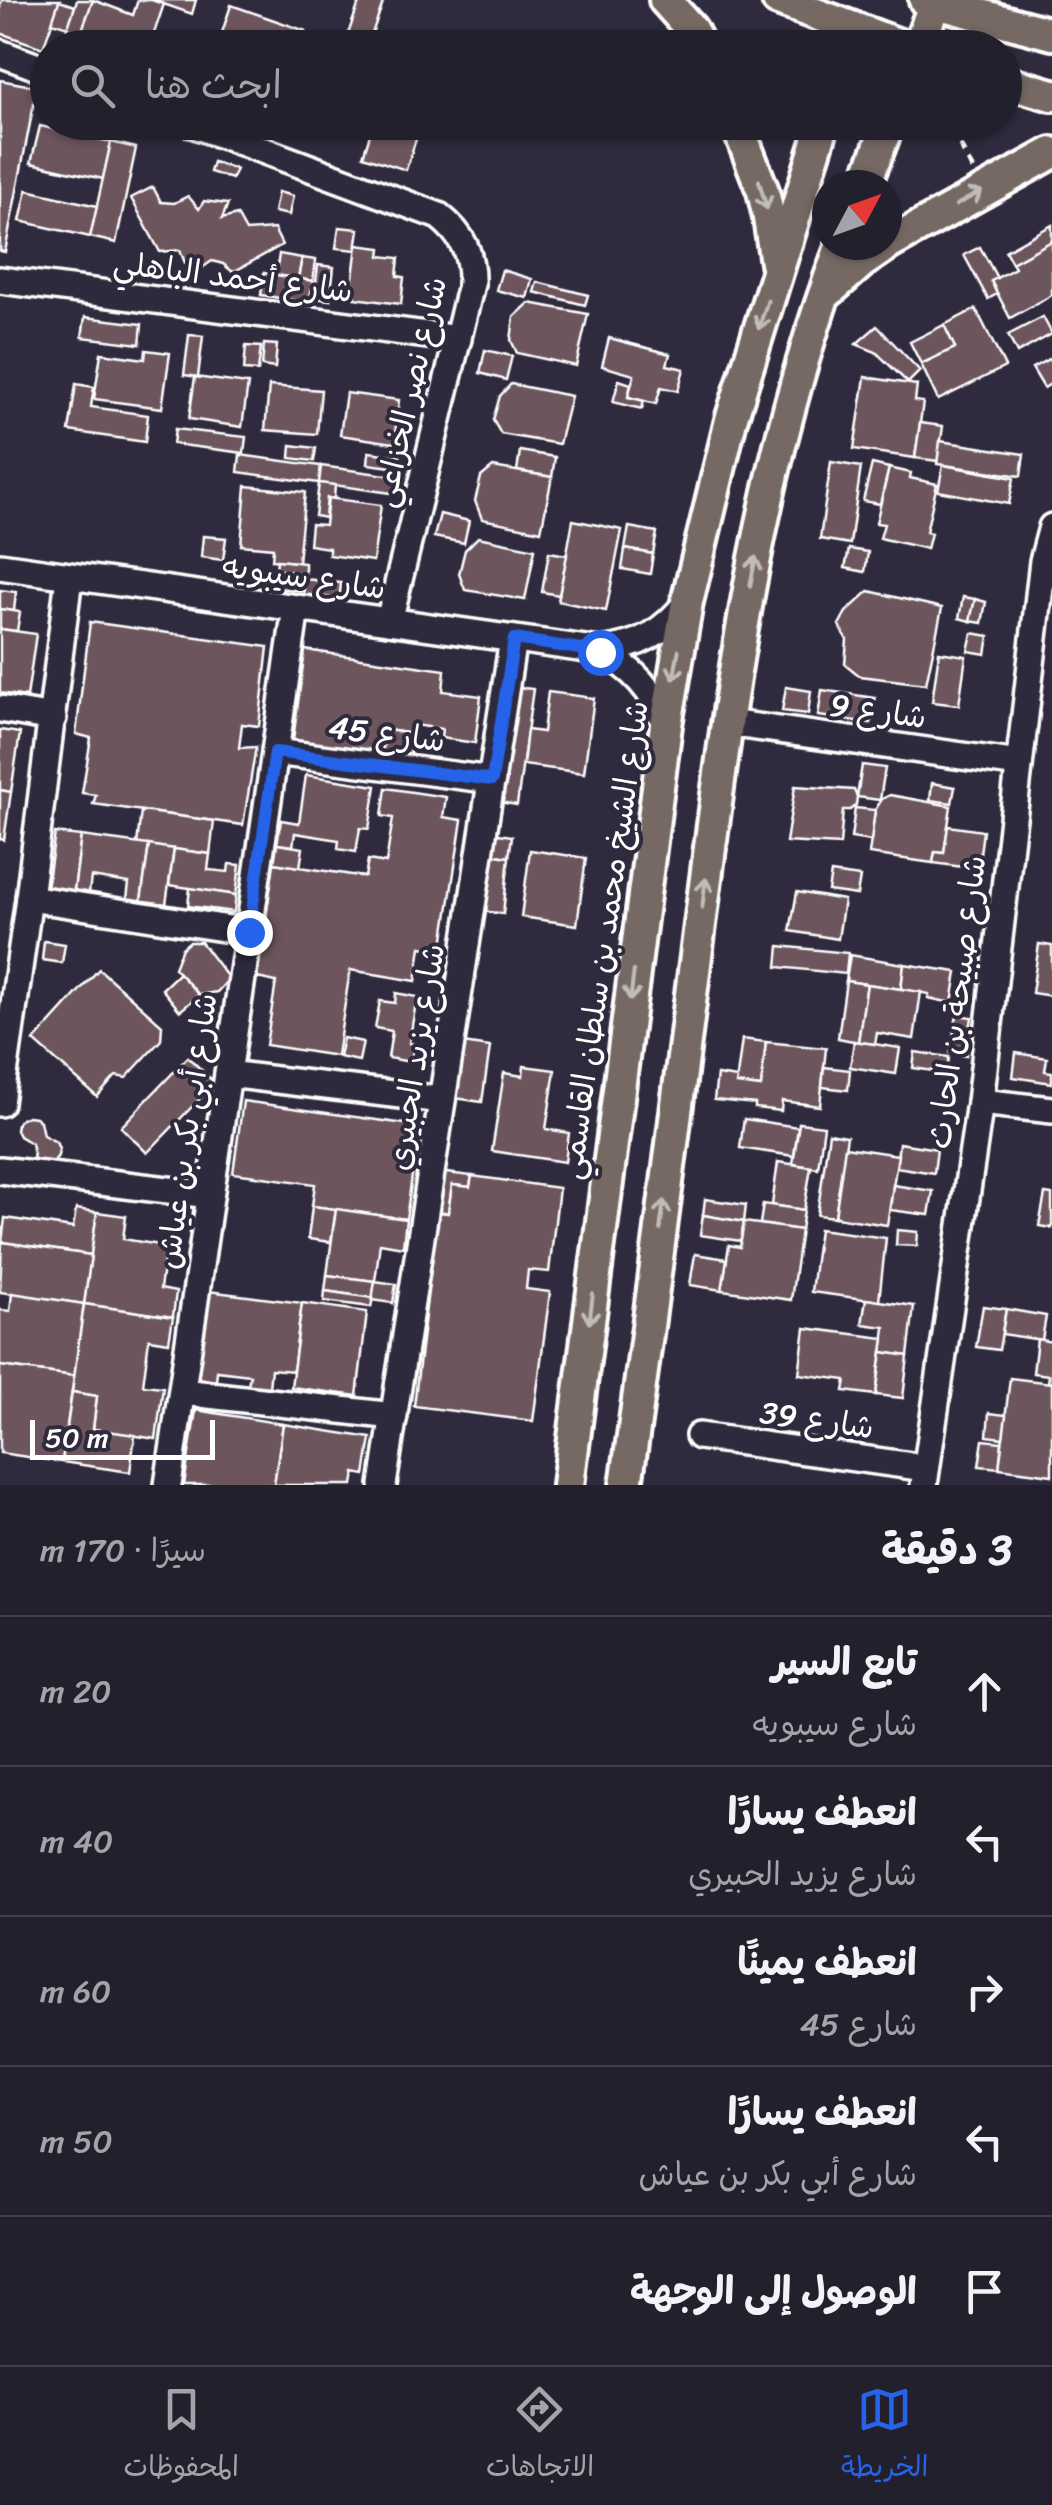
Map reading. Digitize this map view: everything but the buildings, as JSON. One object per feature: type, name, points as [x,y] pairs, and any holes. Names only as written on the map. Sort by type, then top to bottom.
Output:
[{"type":"main road","points":[[665,0],[691,30]]},
{"type":"main road","points":[[778,0],[858,25]]},
{"type":"main road","points":[[923,30],[932,1],[1052,34]]},
{"type":"main road","points":[[1022,86],[1052,95]]},
{"type":"main road","points":[[743,140],[770,218],[777,272]]},
{"type":"main road","name":"شارع الشيخ محمد بن سلطان القاسمي","points":[[568,1485],[666,725],[687,602],[731,420],[818,140]]},
{"type":"main road","points":[[871,170],[882,140]]},
{"type":"main road","points":[[902,237],[1052,153]]},
{"type":"main road","points":[[626,1485],[745,611],[792,401],[836,260]]},
{"type":"main road","points":[[822,298],[865,260]]},
{"type":"street","points":[[0,54],[30,65]]},
{"type":"street","name":"شارع نصر الخزاعي","points":[[235,140],[438,216],[452,226],[468,252],[471,284],[389,621]]},
{"type":"street","name":"شارع أحمد الباهلي","points":[[0,280],[458,339]]},
{"type":"street","name":"شارع صبيحة بن الحارث","points":[[925,1477],[980,1102],[1043,561],[1052,527]]},
{"type":"street","name":"شارع سيبويه","points":[[0,566],[600,652],[641,680],[659,706],[666,725]]},
{"type":"street","points":[[0,1103],[5,1038],[30,898],[69,577]]},
{"type":"street","name":"شارع سيبويه","points":[[600,652],[630,646],[658,632],[687,602]]},
{"type":"street","name":"شارع أبي بكر بن عياش","points":[[168,1485],[296,608]]},
{"type":"street","name":"شارع يزيد الحبيري","points":[[383,1485],[514,639]]},
{"type":"street","points":[[0,709],[53,718]]},
{"type":"street","name":"شارع 9","points":[[728,722],[1019,764]]},
{"type":"street","name":"شارع 45","points":[[275,752],[492,780]]},
{"type":"street","points":[[30,898],[249,932]]},
{"type":"street","points":[[228,1074],[442,1100]]},
{"type":"street","points":[[980,1102],[1052,1110]]},
{"type":"street","points":[[0,1170],[210,1195]]},
{"type":"street","points":[[182,1392],[394,1416]]},
{"type":"street","name":"شارع 39","points":[[699,1436],[925,1477]]},
{"type":"path","points":[[958,140],[983,191]]},
{"type":"route","points":[[249,932],[275,752],[492,780],[514,639],[600,652]]}]
